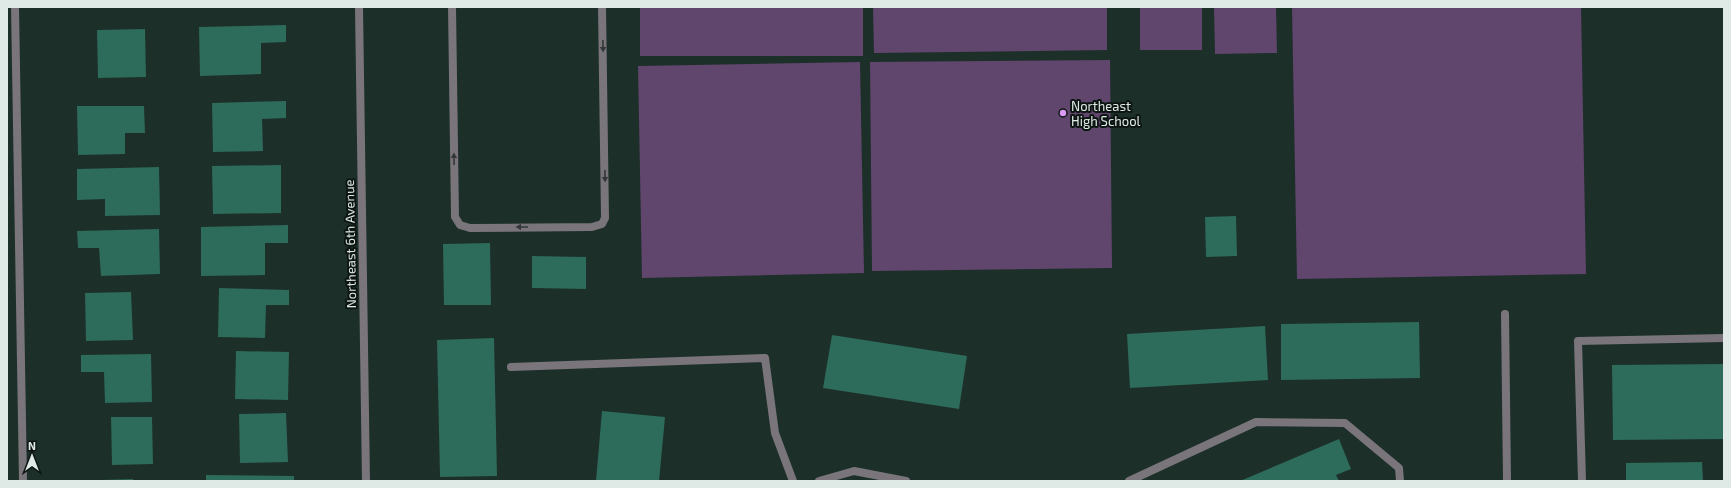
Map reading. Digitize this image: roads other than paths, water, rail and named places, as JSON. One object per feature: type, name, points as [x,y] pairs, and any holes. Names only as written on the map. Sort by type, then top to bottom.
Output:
[{"type":"street","points":[[15,7],[23,481]]},
{"type":"street","name":"Northeast 6th Avenue","points":[[359,7],[366,481]]},
{"type":"street","points":[[452,7],[455,217],[460,225],[470,228],[592,227],[602,224],[606,218],[602,7]]},
{"type":"street","points":[[1505,314],[1507,481]]},
{"type":"street","points":[[1582,481],[1578,341],[1724,338]]},
{"type":"street","points":[[511,367],[765,358],[775,433],[793,481]]},
{"type":"street","points":[[1129,481],[1256,422],[1345,423],[1399,468],[1400,481]]},
{"type":"street","points":[[819,481],[854,471],[906,481]]},
{"type":"place","name":"Northeast High School","points":[[1063,113]]}]
